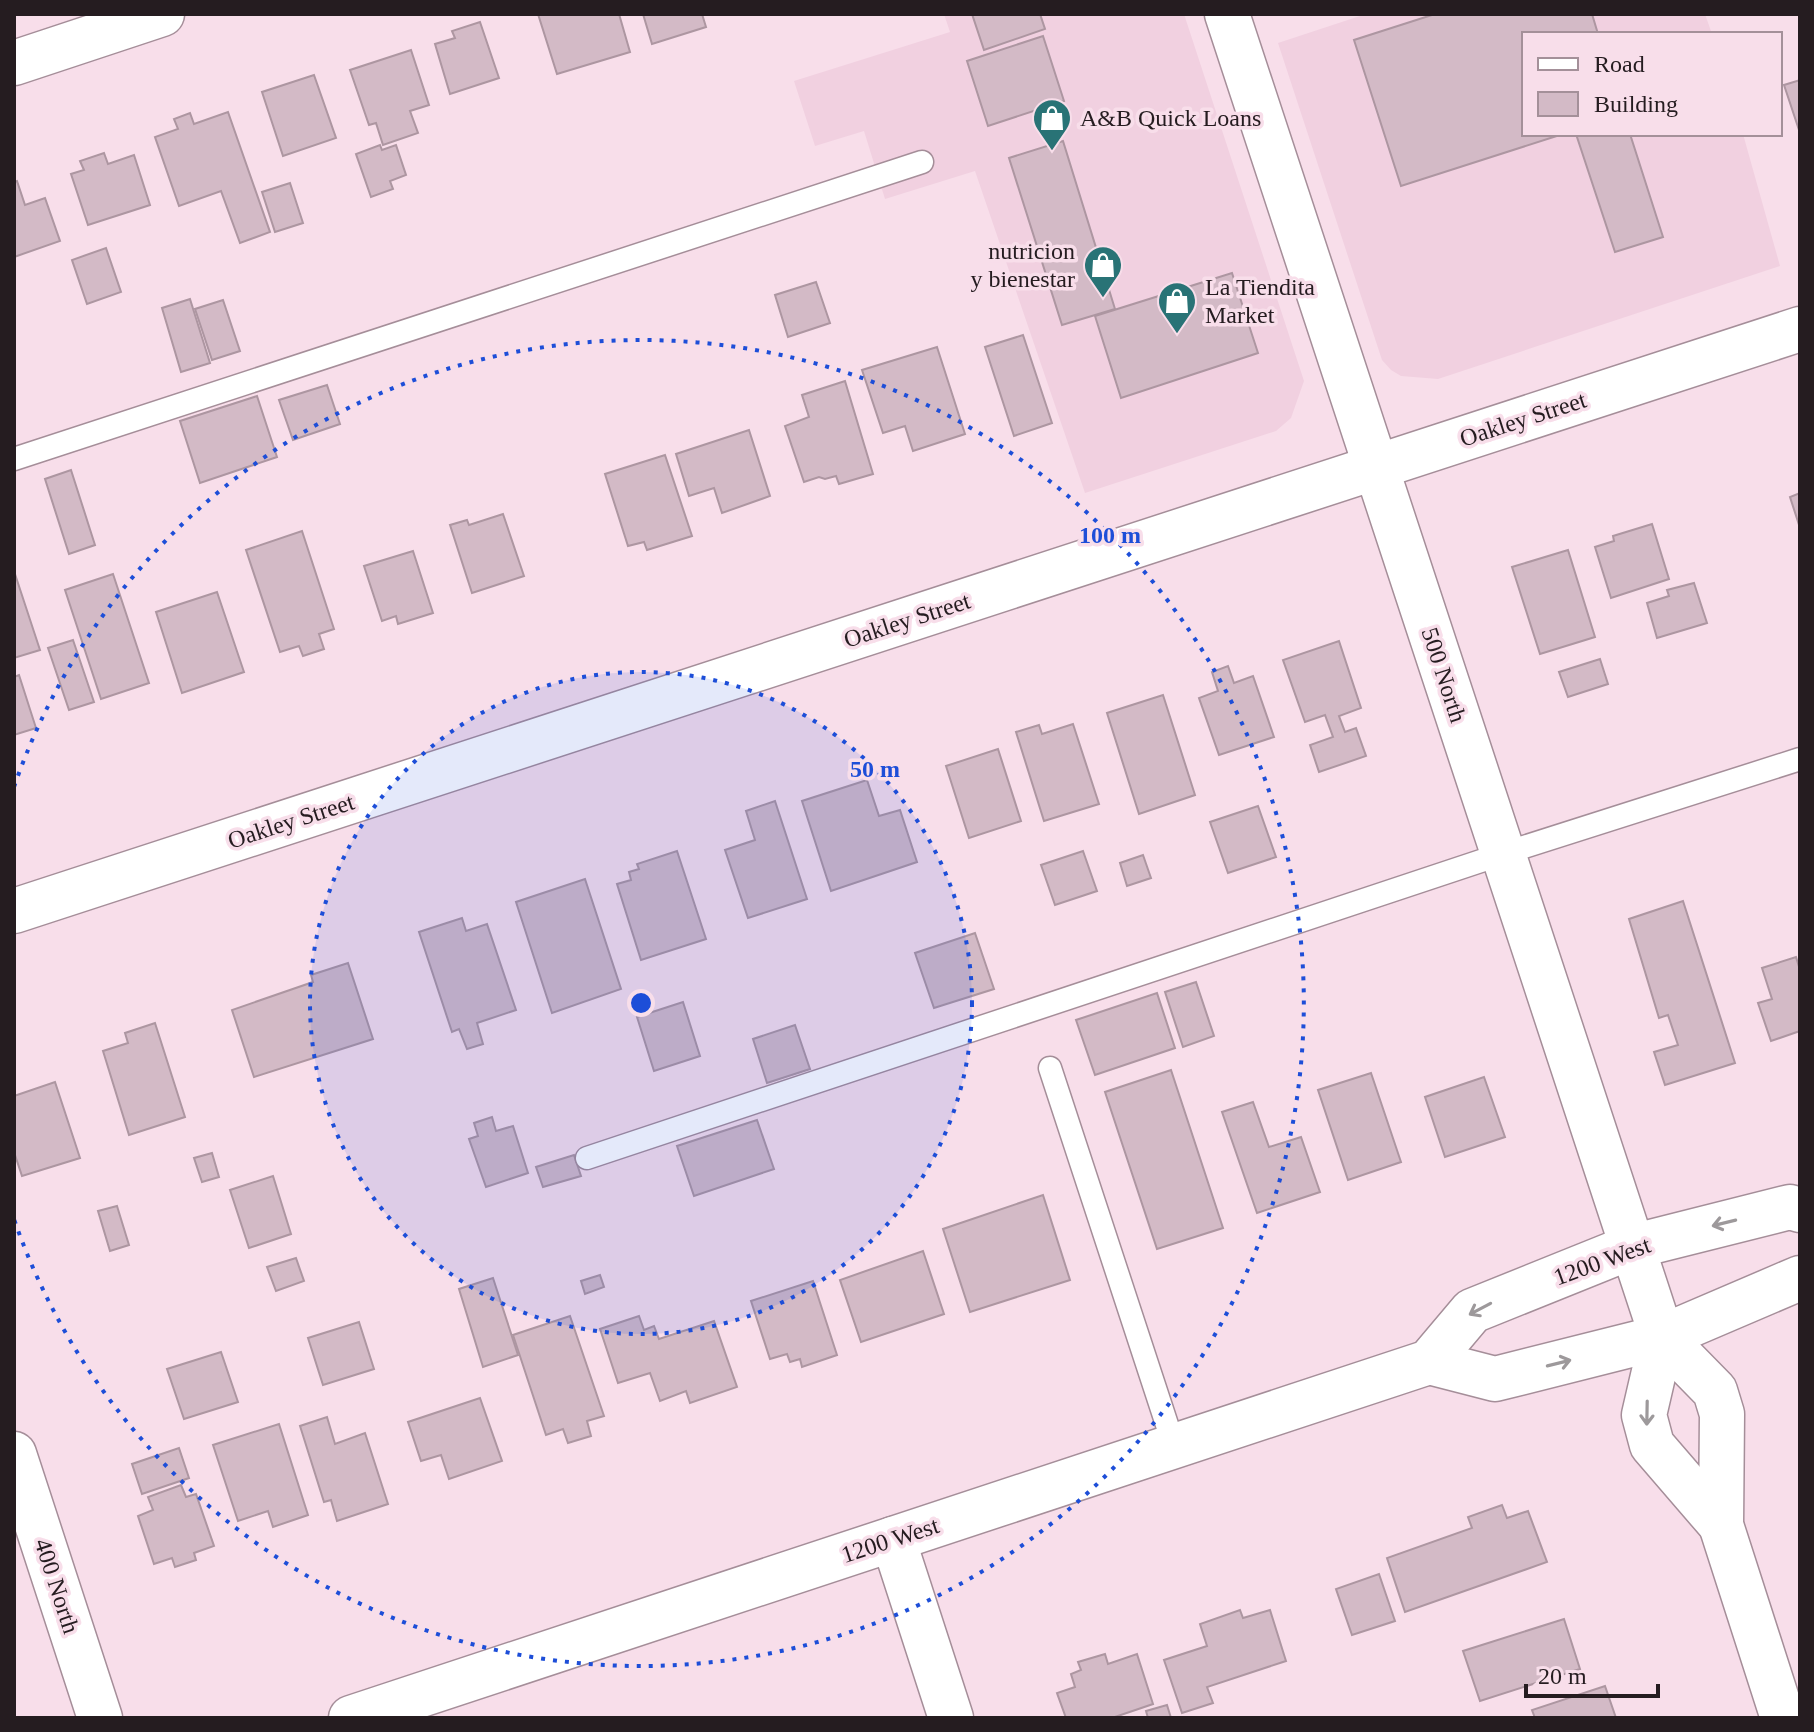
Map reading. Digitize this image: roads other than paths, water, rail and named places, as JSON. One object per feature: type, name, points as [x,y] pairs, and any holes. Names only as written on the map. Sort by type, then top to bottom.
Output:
[{"type":"street","points":[[14,63],[162,14]]},
{"type":"street","name":"500 North","points":[[1227,14],[1662,1337],[1715,1391],[1722,1414],[1721,1525],[1783,1718]]},
{"type":"street","name":"Oakley Street","points":[[14,911],[1800,329]]},
{"type":"street","name":"1200 West","points":[[351,1718],[1429,1362],[1472,1311],[1631,1247],[1790,1207],[1800,1210]]},
{"type":"street","points":[[1429,1362],[1495,1379],[1662,1337],[1800,1278]]},
{"type":"street","name":"500 North","points":[[1662,1337],[1644,1415],[1652,1445],[1721,1525]]},
{"type":"street","name":"400 North","points":[[14,1454],[100,1718]]},
{"type":"street","points":[[893,1539],[951,1718]]},
{"type":"lane","points":[[14,459],[922,162]]},
{"type":"lane","points":[[587,1158],[1502,854],[1800,759]]},
{"type":"lane","points":[[1050,1068],[1174,1446]]},
{"type":"place","name":"A&B Quick Loans","points":[[1052,152]]},
{"type":"place","name":"nutricion y bienestar","points":[[1103,299]]},
{"type":"place","name":"La Tiendita Market","points":[[1177,335]]}]
